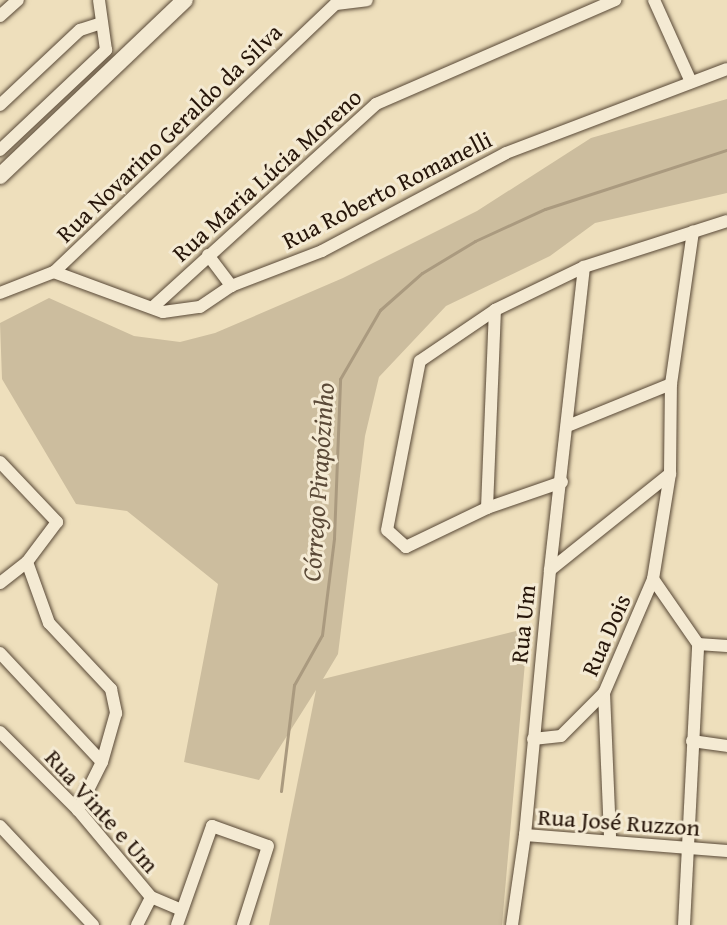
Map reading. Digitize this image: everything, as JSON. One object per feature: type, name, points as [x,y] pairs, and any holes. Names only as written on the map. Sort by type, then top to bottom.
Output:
[{"type":"street","points":[[0,150],[106,50],[99,0]]},
{"type":"street","points":[[0,176],[184,0]]},
{"type":"street","points":[[338,2],[367,0]]},
{"type":"street","name":"Rua Maria Lúcia Moreno","points":[[153,307],[376,104],[615,0]]},
{"type":"street","points":[[654,0],[691,82]]},
{"type":"street","points":[[0,16],[15,1]]},
{"type":"street","name":"Rua Novarino Geraldo da Silva","points":[[54,272],[338,2]]},
{"type":"street","points":[[0,105],[80,30],[102,23]]},
{"type":"street","name":"Rua Roberto Romanelli","points":[[54,272],[162,312],[200,307],[231,286],[322,251],[506,153],[727,69]]},
{"type":"street","points":[[562,482],[487,508],[406,547],[387,530],[420,362],[495,310],[584,267],[727,221]]},
{"type":"street","name":"Rua Dois","points":[[533,739],[561,736],[604,693],[653,579],[670,474],[671,384],[693,232]]},
{"type":"street","points":[[208,255],[231,286]]},
{"type":"street","points":[[550,570],[570,425],[584,267]]},
{"type":"street","points":[[0,293],[54,272]]},
{"type":"street","points":[[487,508],[495,310]]},
{"type":"street","points":[[570,425],[671,384]]},
{"type":"street","points":[[0,462],[57,522],[27,562],[0,583]]},
{"type":"street","name":"Rua Um","points":[[525,835],[550,570],[670,474]]},
{"type":"street","points":[[27,562],[49,623],[111,689],[116,713],[102,762],[78,810]]},
{"type":"street","points":[[653,579],[699,644],[692,741],[684,925]]},
{"type":"street","points":[[699,644],[727,646]]},
{"type":"street","points":[[0,652],[102,762]]},
{"type":"street","points":[[604,693],[610,839]]},
{"type":"street","name":"Rua Vinte e Um","points":[[0,732],[78,810],[151,897],[179,909]]},
{"type":"street","points":[[692,741],[727,746]]},
{"type":"street","points":[[0,826],[93,925]]},
{"type":"street","points":[[177,925],[179,909],[212,826],[268,846],[243,925]]},
{"type":"street","name":"Rua José Ruzzon","points":[[512,925],[525,835],[610,839],[727,851]]},
{"type":"street","points":[[137,925],[151,897]]},
{"type":"shaded area","points":[[727,99],[727,193],[595,223],[550,256],[446,306],[379,377],[365,436],[338,654],[323,679],[528,628],[502,925],[269,925],[316,690],[259,780],[184,762],[218,584],[127,511],[76,504],[2,379],[0,323],[49,298],[134,336],[180,342],[215,333],[343,278],[477,211],[591,138]]},
{"type":"waterway","name":"Córrego Pirapózinho","points":[[281,791],[294,685],[322,635],[334,538],[340,379],[380,310],[422,273],[475,241],[545,209],[727,150]]}]
